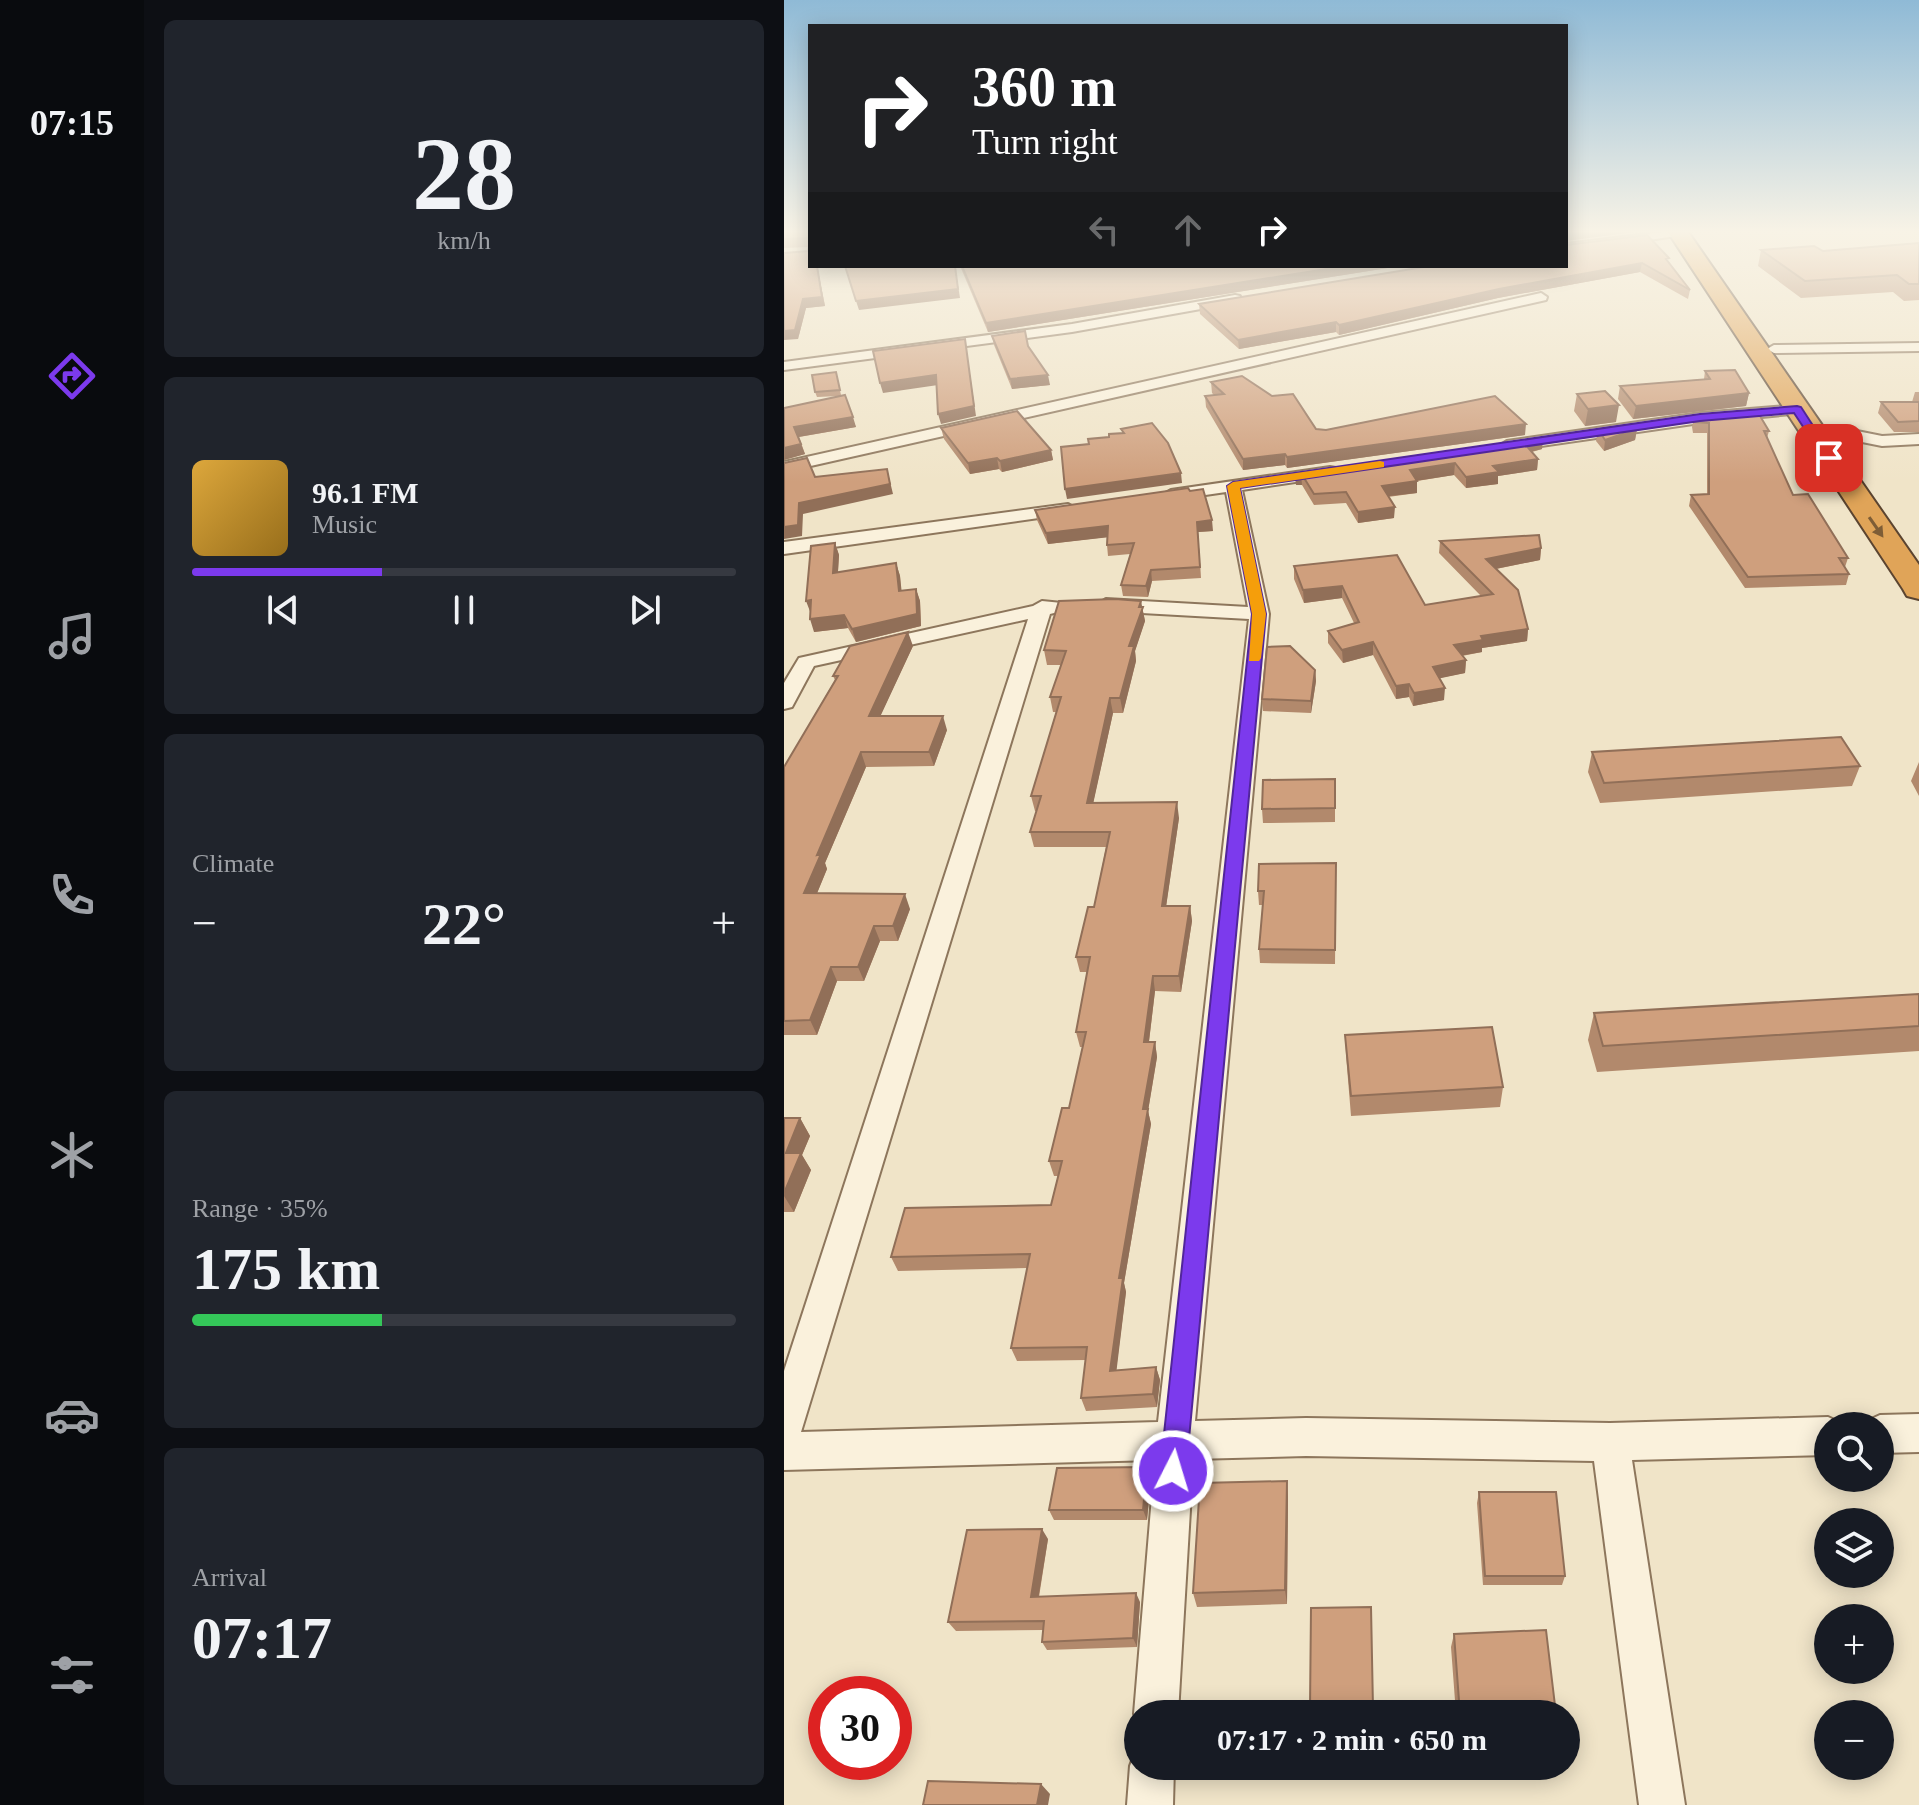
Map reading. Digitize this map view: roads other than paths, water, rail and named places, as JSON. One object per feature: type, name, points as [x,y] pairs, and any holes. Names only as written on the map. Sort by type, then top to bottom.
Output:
[{"type":"highway","points":[[1739,313],[1919,589]]},
{"type":"highway","points":[[1747,313],[1774,349],[1813,424],[1919,554]]},
{"type":"street","points":[[784,366],[1072,328],[1156,313]]},
{"type":"street","points":[[784,467],[1469,313]]},
{"type":"street","points":[[1774,349],[1919,347]]},
{"type":"street","points":[[1494,448],[1700,418],[1813,424],[1882,441],[1919,439]]},
{"type":"street","points":[[1156,497],[1340,470]]},
{"type":"street","points":[[1157,1700],[1175,1440],[1259,614],[1233,486]]},
{"type":"street","points":[[784,548],[1078,507]]},
{"type":"street","points":[[784,702],[806,662],[1065,606],[1259,614]]},
{"type":"street","points":[[784,1428],[1065,606]]},
{"type":"street","points":[[1894,1434],[1919,1433]]},
{"type":"street","points":[[784,1451],[1306,1437],[1610,1442],[1814,1436]]},
{"type":"street","points":[[1610,1442],[1662,1805]]},
{"type":"street","points":[[1150,1805],[1151,1780]]}]
